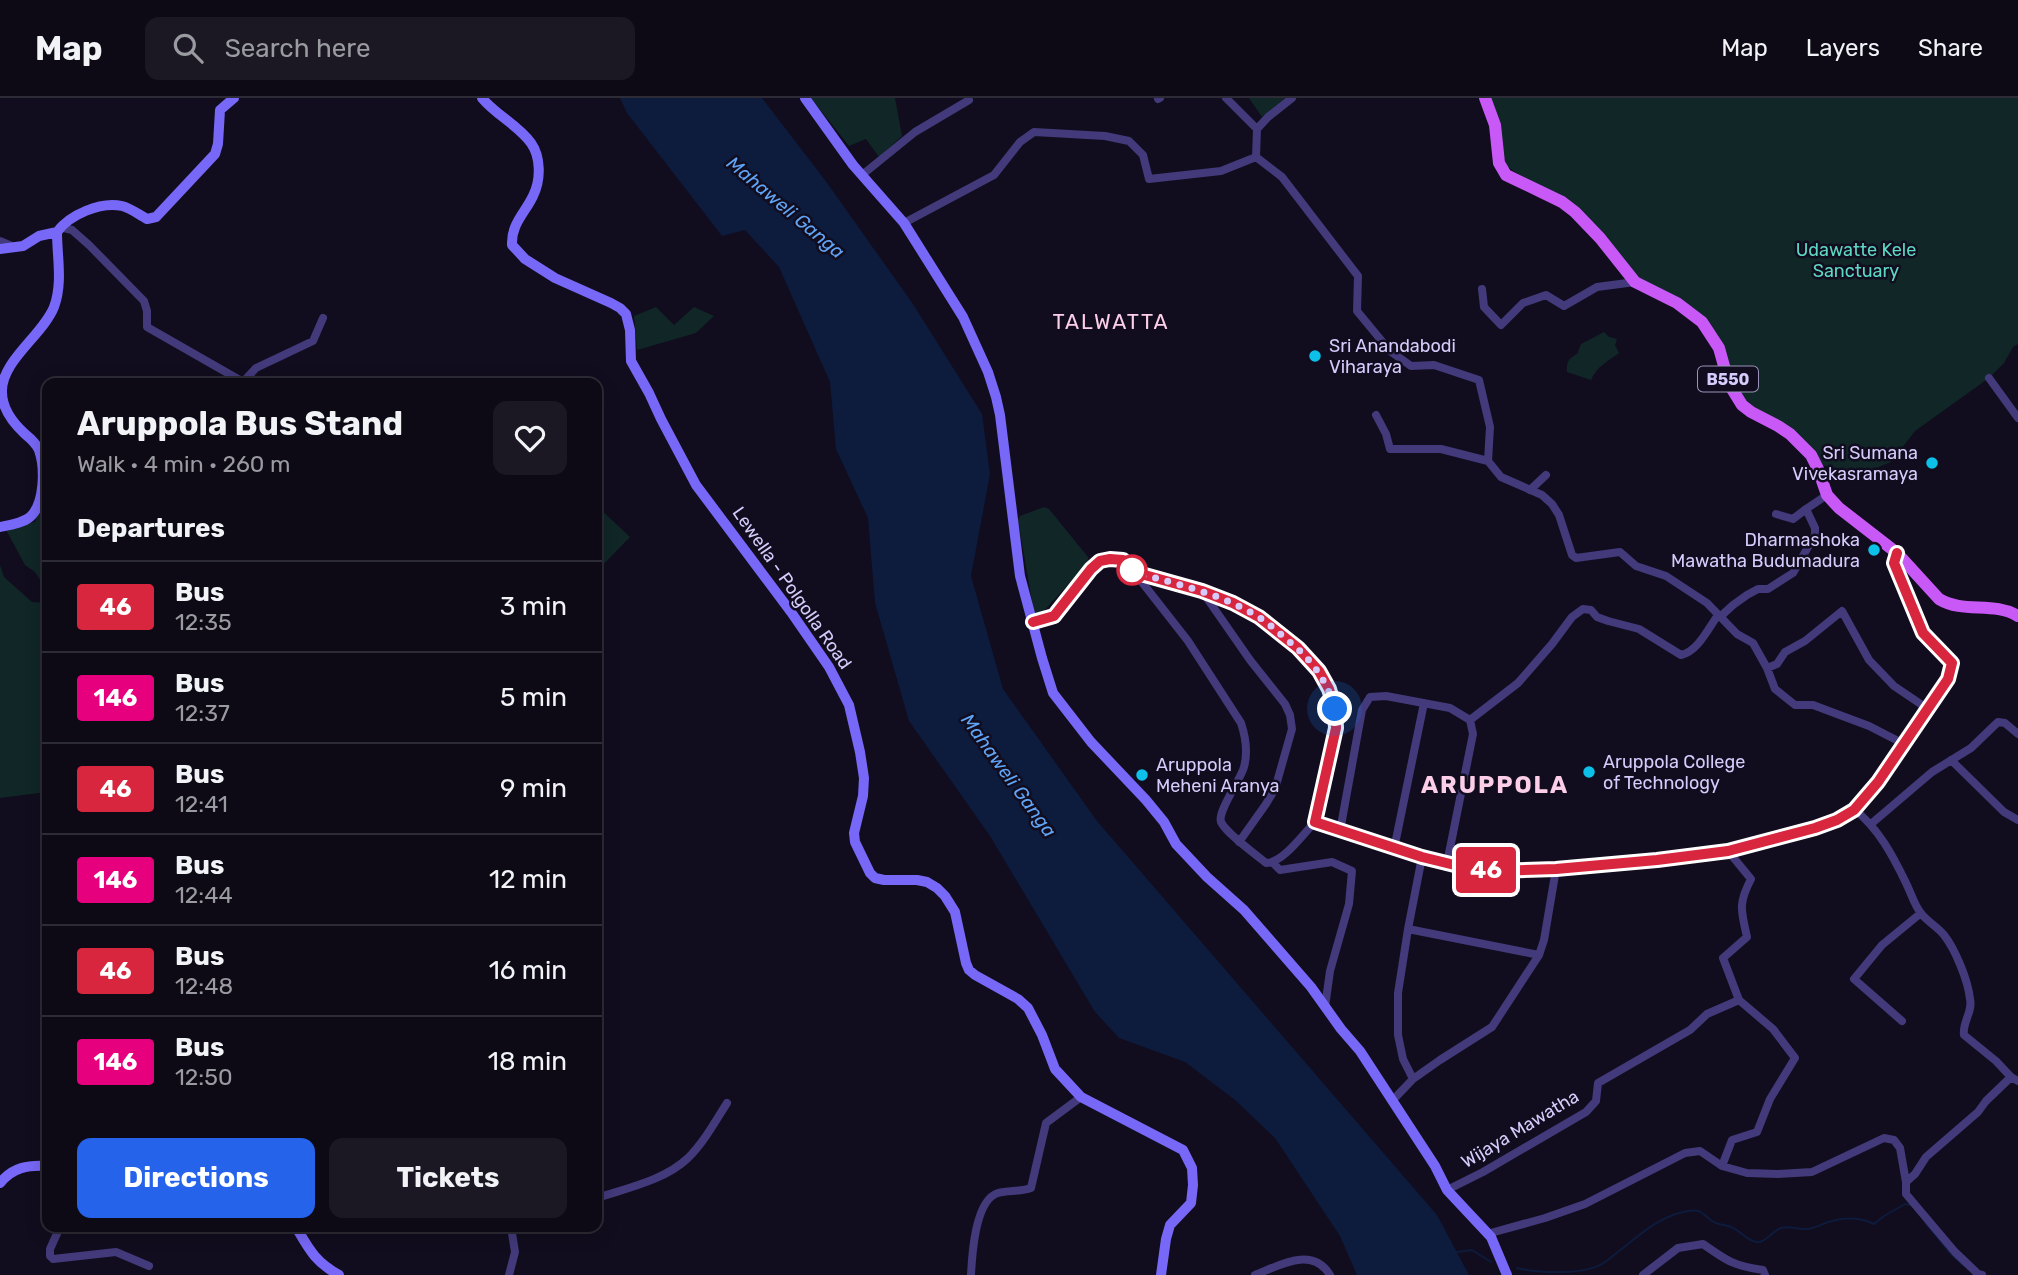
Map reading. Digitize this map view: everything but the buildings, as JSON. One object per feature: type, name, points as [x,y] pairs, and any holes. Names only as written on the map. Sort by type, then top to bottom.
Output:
[{"type":"main road","name":"B550","points":[[1485,98],[1495,125],[1499,163],[1503,171],[1510,178],[1547,193],[1575,212],[1635,282],[1677,303],[1702,322],[1719,348],[1729,384],[1742,405],[1784,430],[1804,447],[1818,469],[1827,495],[1839,508],[1897,553],[1940,599],[1960,607],[1998,608],[2018,616]]},
{"type":"street","points":[[42,464],[39,450],[8,414],[2,390],[13,363],[46,322],[54,305],[59,285],[59,230],[71,216],[108,205],[124,206],[147,219],[156,217],[215,154],[220,110],[234,98]]},
{"type":"street","name":"Lewella - Polgolla Road","points":[[482,98],[528,139],[537,153],[537,184],[517,221],[512,245],[525,259],[555,278],[611,303],[626,314],[630,330],[631,361],[696,485],[829,667],[849,705],[864,778],[863,796],[854,833],[855,842],[870,873],[874,878],[884,880],[927,882],[945,896],[959,922],[969,970],[1028,1008],[1055,1069],[1081,1097],[1182,1150],[1192,1168],[1191,1203],[1170,1225],[1161,1275]]},
{"type":"street","points":[[805,98],[862,174],[904,223],[963,317],[988,372],[1000,415],[1020,576],[1053,693],[1080,729],[1164,822],[1176,844],[1244,910],[1311,987],[1360,1051],[1447,1190],[1488,1234],[1507,1275]]},
{"type":"street","points":[[1226,98],[1257,129]]},
{"type":"street","points":[[1256,157],[1257,129],[1293,98]]},
{"type":"street","points":[[862,174],[915,132],[969,100]]},
{"type":"street","points":[[904,223],[994,175],[1020,142],[1034,132],[1105,136],[1129,141],[1143,155],[1149,179],[1221,171],[1256,157]]},
{"type":"street","points":[[1256,157],[1282,177],[1358,276],[1357,311],[1390,351],[1411,366],[1434,365],[1479,380],[1490,427],[1489,461],[1501,477],[1542,495],[1552,504],[1559,515],[1572,555],[1576,558],[1620,552],[1636,566],[1666,576],[1707,603],[1737,634],[1753,643],[1775,689],[1795,705],[1813,705],[1869,726],[1904,744]]},
{"type":"street","points":[[0,249],[23,246],[39,236],[59,230],[72,230],[144,301],[147,327],[237,378]]},
{"type":"street","points":[[0,241],[15,247]]},
{"type":"street","points":[[1482,289],[1484,307],[1501,324],[1523,303],[1546,295],[1564,306],[1597,287],[1635,282]]},
{"type":"street","points":[[247,378],[256,368],[313,341],[323,318]]},
{"type":"street","points":[[1989,378],[2018,418]]},
{"type":"street","points":[[1376,415],[1390,449],[1441,449],[1489,461]]},
{"type":"street","points":[[1530,489],[1546,475]]},
{"type":"street","points":[[0,527],[29,518],[37,509],[42,490]]},
{"type":"street","points":[[1776,514],[1793,519],[1827,495]]},
{"type":"street","points":[[1469,720],[1518,682],[1552,645],[1572,617],[1583,609],[1591,610],[1597,617],[1608,621],[1639,629],[1681,655],[1685,654],[1700,641],[1719,616],[1733,605],[1758,589],[1768,589],[1793,573],[1815,535],[1815,528],[1806,509]]},
{"type":"street","points":[[1315,822],[1422,857],[1475,870],[1496,871],[1556,869],[1684,858],[1728,851],[1837,820],[1854,810],[1878,782],[1948,679],[1952,663],[1923,633],[1894,563],[1897,553]]},
{"type":"street","points":[[1033,622],[1054,616],[1100,561],[1123,560],[1188,641],[1241,723],[1246,738],[1245,765],[1220,813],[1221,821],[1239,842],[1266,863],[1273,863],[1315,822],[1336,728],[1335,709],[1329,689],[1319,671],[1298,648],[1259,617],[1202,591],[1134,572]]},
{"type":"street","points":[[1202,591],[1250,660],[1285,704],[1290,715],[1292,729],[1275,789],[1239,842]]},
{"type":"street","points":[[1767,668],[1777,664],[1784,652],[1805,641],[1842,611],[1868,660],[1894,686],[1928,709]]},
{"type":"street","points":[[1340,831],[1362,710],[1366,701],[1375,695],[1450,708],[1469,720],[1473,734],[1447,863]]},
{"type":"street","points":[[1394,849],[1424,703]]},
{"type":"street","points":[[1871,824],[1932,772],[1971,748],[1998,722],[2005,723],[2018,734]]},
{"type":"street","points":[[1951,760],[2004,812],[2018,820]]},
{"type":"street","points":[[1854,810],[1871,824],[1895,859],[1921,914],[1943,934],[1966,979],[1971,1010],[1963,1028],[1964,1035],[2014,1079],[1986,1101],[1978,1112],[1926,1157],[1906,1182]]},
{"type":"street","points":[[1722,1166],[1732,1140],[1757,1132],[1770,1099],[1795,1058],[1773,1029],[1739,1000],[1723,958],[1747,937],[1742,897],[1751,879],[1728,851]]},
{"type":"street","points":[[1413,1079],[1403,1059],[1398,1035],[1398,993],[1422,857]]},
{"type":"street","points":[[1273,863],[1280,870],[1332,862],[1352,871],[1349,904],[1330,971],[1325,1007]]},
{"type":"street","points":[[1392,1101],[1413,1079],[1492,1027],[1539,955],[1556,869]]},
{"type":"street","points":[[1902,1021],[1854,979],[1882,946],[1921,914]]},
{"type":"street","points":[[1408,929],[1539,955]]},
{"type":"street","name":"Wijaya Mawatha","points":[[1447,1190],[1586,1112],[1596,1101],[1598,1083],[1690,1030],[1707,1014],[1739,1000]]},
{"type":"street","points":[[971,1275],[973,1240],[986,1201],[996,1193],[1031,1188],[1046,1123],[1081,1097]]},
{"type":"street","points":[[602,1196],[660,1176],[687,1160],[702,1143],[727,1103]]},
{"type":"street","points":[[1488,1234],[1585,1204],[1685,1153],[1700,1151],[1722,1166],[1747,1173],[1812,1172],[1884,1138],[1894,1140],[1900,1149],[1906,1194],[1955,1252],[1982,1275]]},
{"type":"street","points":[[0,1184],[13,1171],[23,1166],[42,1166]]},
{"type":"street","points":[[58,1232],[50,1249],[53,1259],[116,1252],[149,1266]]},
{"type":"street","points":[[299,1232],[320,1264],[339,1275]]},
{"type":"street","points":[[509,1275],[515,1252],[512,1232]]},
{"type":"street","points":[[1643,1275],[1678,1248],[1703,1244],[1738,1266],[1763,1270],[1765,1275]]},
{"type":"street","points":[[1255,1275],[1288,1262],[1310,1259],[1317,1261],[1330,1275]]},
{"type":"green space","points":[[811,98],[895,98],[902,136],[879,157],[866,139],[849,146]]},
{"type":"green space","points":[[1249,98],[1285,98],[1262,117]]},
{"type":"green space","name":"Udawatte Kele Sanctuary","points":[[1490,98],[2018,98],[2018,344],[1989,378],[1915,431],[1891,462],[1866,472],[1851,474],[1823,465],[1812,452],[1746,402],[1729,384],[1711,334],[1628,271],[1596,226],[1506,166]]},
{"type":"green space","points":[[656,307],[674,325],[694,307],[714,316],[696,333],[637,350],[634,316]]},
{"type":"green space","points":[[1604,332],[1617,339],[1615,345],[1619,353],[1599,368],[1591,380],[1567,372],[1569,361],[1577,354],[1581,344]]},
{"type":"green space","points":[[42,502],[42,582],[35,572],[25,565],[5,528],[35,522]]},
{"type":"green space","points":[[1044,507],[1049,509],[1088,557],[1089,562],[1040,615],[1034,613],[1018,520],[1020,516]]},
{"type":"green space","points":[[602,511],[630,537],[602,566]]},
{"type":"green space","points":[[0,565],[4,577],[32,602],[42,603],[42,793],[0,798]]},
{"type":"water","name":"Mahaweli Ganga","points":[[620,98],[762,98],[825,180],[913,304],[982,414],[990,474],[971,576],[1003,689],[1097,821],[1437,1215],[1469,1275],[1357,1275],[1340,1236],[1275,1138],[1235,1100],[1185,1062],[1119,1038],[1095,1012],[990,836],[909,721],[875,603],[868,518],[836,449],[830,382],[779,267],[745,230],[722,236],[627,113]]},
{"type":"waterway","points":[[1517,1268],[1561,1272],[1594,1268],[1653,1225],[1676,1214],[1694,1210],[1759,1242],[1784,1227],[1807,1229],[1848,1219],[1874,1224],[1905,1204],[1910,1205]]},
{"type":"waterway","points":[[1925,1222],[1963,1265]]},
{"type":"waterway","points":[[1457,1252],[1472,1250],[1491,1262]]},
{"type":"bus line","name":"46","points":[[1033,622],[1054,616],[1091,569],[1100,561],[1110,559],[1123,560],[1134,572],[1202,591],[1233,603],[1259,617],[1298,648],[1319,671],[1329,689],[1335,709],[1336,728],[1315,822],[1408,853],[1475,870],[1556,869],[1684,858],[1728,851],[1815,828],[1854,810],[1878,782],[1948,679],[1952,663],[1923,633],[1894,563],[1897,553]]},
{"type":"place","name":"Sri Anandabodi Viharaya","points":[[1315,356]]},
{"type":"place","name":"Sri Sumana Vivekasramaya","points":[[1932,463]]},
{"type":"place","name":"Dharmashoka Mawatha Budumadura","points":[[1874,550]]},
{"type":"place","name":"Aruppola College of Technology","points":[[1589,772]]},
{"type":"place","name":"Aruppola Meheni Aranya","points":[[1142,775]]},
{"type":"district","name":"TALWATTA","points":[[1111,322]]},
{"type":"district","name":"ARUPPOLA","points":[[1495,785]]},
{"type":"route","points":[[1132,570],[1202,591],[1259,617],[1298,648],[1319,671],[1329,689],[1335,709]]}]
